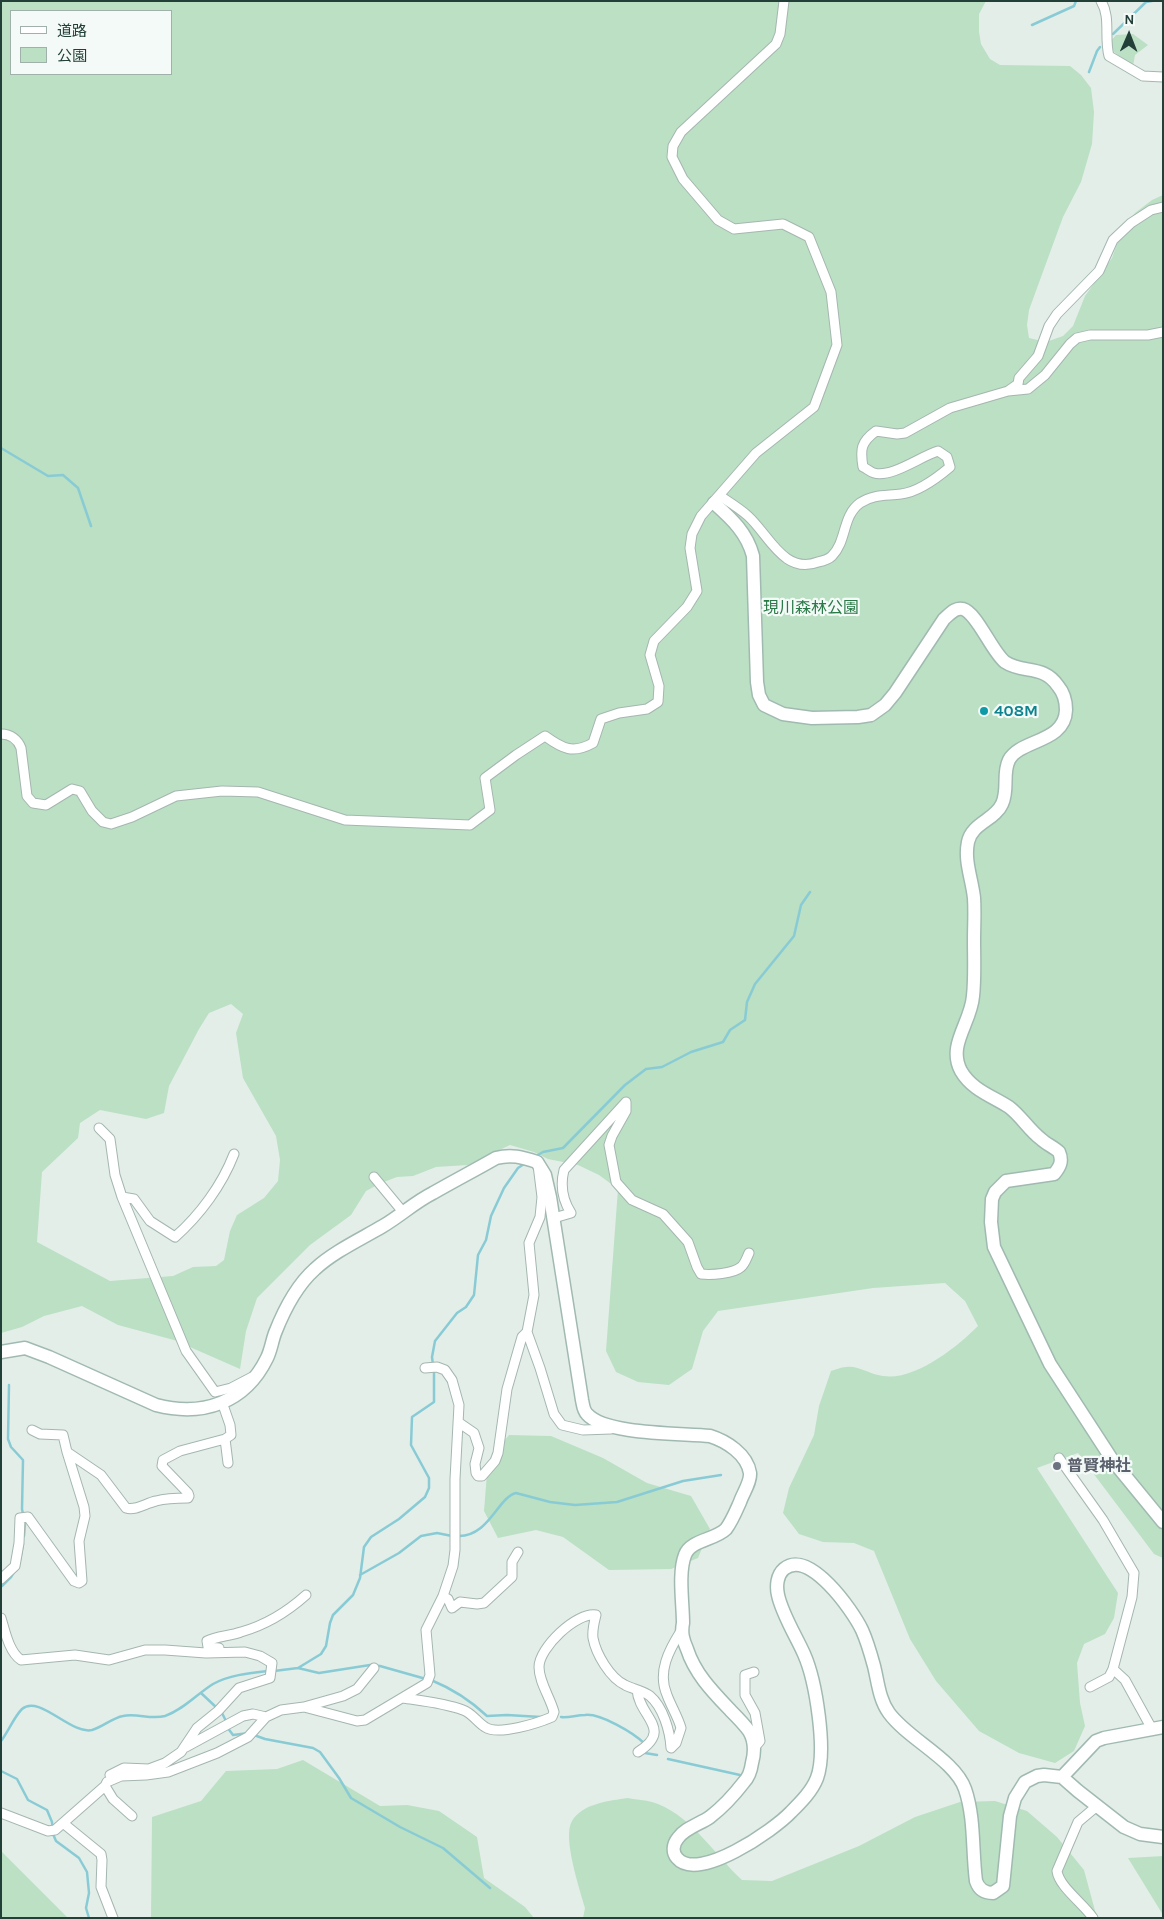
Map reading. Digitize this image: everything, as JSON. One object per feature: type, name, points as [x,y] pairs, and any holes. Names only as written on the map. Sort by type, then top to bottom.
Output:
[{"type":"street","points":[[1,734],[12,737],[22,748],[27,796],[33,803],[46,805],[72,789],[80,791],[102,822],[111,824],[132,817],[176,796],[222,791],[258,792],[345,820],[470,825],[490,810],[486,778],[516,755],[546,736],[558,745],[570,749],[582,749],[593,743],[601,719],[619,713],[648,709],[658,702],[659,686],[650,655],[654,642],[688,607],[697,590],[690,548],[692,534],[702,516],[756,452],[814,407],[836,345],[830,292],[808,237],[783,224],[734,229],[718,220],[683,179],[672,157],[673,146],[681,132],[776,44],[780,34],[784,1]]},
{"type":"street","points":[[1101,1],[1106,9],[1106,46],[1109,56],[1144,76],[1163,77]]},
{"type":"street","points":[[1008,391],[1018,384],[1019,378],[1038,356],[1048,326],[1057,314],[1099,271],[1113,240],[1131,222],[1150,210],[1163,207]]},
{"type":"street","points":[[717,499],[748,516],[782,555],[797,564],[811,565],[831,557],[840,544],[848,516],[860,503],[879,495],[902,494],[923,486],[950,467],[947,457],[938,451],[901,468],[874,473],[863,467],[861,455],[865,439],[876,432],[905,433],[950,408],[1008,391],[1028,389],[1045,374],[1077,338],[1090,335],[1148,335],[1163,332]]},
{"type":"street","points":[[717,499],[739,526],[754,556],[757,682],[759,695],[764,705],[782,714],[812,718],[858,718],[871,716],[885,705],[895,693],[944,619],[955,610],[960,609],[966,610],[973,618],[1006,662],[1050,676],[1061,689],[1065,700],[1065,719],[1056,731],[1016,753],[1010,759],[1005,773],[1006,792],[1002,806],[977,826],[969,837],[967,858],[974,898],[974,986],[971,1008],[956,1047],[957,1062],[962,1073],[977,1090],[1010,1108],[1040,1139],[1059,1152],[1060,1168],[1054,1174],[1006,1181],[994,1192],[991,1222],[994,1247],[1050,1364],[1113,1461],[1163,1522]]},
{"type":"street","points":[[554,1218],[571,1213],[562,1195],[561,1183],[564,1170],[626,1102],[626,1111],[609,1144],[616,1182],[632,1200],[664,1214],[688,1242],[701,1274],[713,1275],[742,1267],[749,1252]]},
{"type":"street","points":[[99,1128],[110,1139],[115,1175],[122,1197],[186,1351],[215,1392],[225,1390],[254,1377]]},
{"type":"street","points":[[122,1197],[134,1199],[150,1221],[174,1237],[187,1227],[207,1201],[226,1173],[234,1154]]},
{"type":"street","points":[[1,1352],[25,1348],[161,1407],[180,1410],[196,1409],[222,1402],[240,1393],[268,1358],[279,1324],[290,1300],[315,1269],[434,1192],[496,1158],[507,1155],[518,1156],[537,1162],[545,1175],[554,1218],[585,1413],[595,1420],[618,1428]]},
{"type":"street","points":[[403,1698],[446,1704],[467,1711],[485,1727],[493,1731],[509,1729],[552,1717],[554,1712],[540,1675],[540,1658],[569,1624],[590,1614],[596,1615],[593,1638],[600,1656],[622,1684],[650,1696],[663,1716],[671,1748],[676,1743],[681,1728],[666,1693],[663,1677],[667,1657],[681,1631],[683,1623],[682,1569],[685,1554],[689,1548],[725,1529],[739,1504],[750,1474],[747,1464],[732,1446],[717,1438],[618,1428],[583,1430],[562,1425],[554,1414],[527,1332],[534,1295],[529,1243],[540,1217],[542,1197],[537,1162]]},
{"type":"street","points":[[374,1177],[403,1212]]},
{"type":"street","points":[[458,1422],[474,1433],[479,1448],[475,1470],[478,1476],[482,1476],[495,1462],[498,1454],[507,1389],[522,1337],[527,1332]]},
{"type":"street","points":[[304,1707],[357,1722],[403,1698],[429,1678],[426,1630],[443,1596],[453,1566],[459,1405],[452,1380],[445,1370],[431,1368]]},
{"type":"street","points":[[67,1452],[101,1475],[122,1506],[130,1509],[156,1501],[188,1498],[190,1496],[188,1492],[162,1466],[163,1460],[180,1451],[225,1439],[231,1435],[230,1425],[222,1402]]},
{"type":"street","points":[[1,1579],[15,1566],[24,1518],[33,1522],[74,1582],[81,1583],[79,1541],[85,1516],[84,1508],[62,1435],[40,1434],[32,1430]]},
{"type":"street","points":[[225,1439],[228,1464]]},
{"type":"street","points":[[1059,1458],[1103,1520],[1134,1573],[1132,1597],[1113,1669],[1109,1677],[1090,1688]]},
{"type":"street","points":[[443,1596],[448,1599],[452,1608],[463,1602],[484,1603],[512,1576],[512,1562],[518,1552]]},
{"type":"street","points":[[681,1631],[694,1668],[711,1690],[748,1729],[753,1739],[754,1748],[748,1778],[733,1796],[709,1818],[680,1835],[676,1840],[674,1852],[684,1863],[692,1866],[704,1864],[751,1842],[789,1814],[812,1788],[817,1777],[821,1753],[819,1724],[810,1674],[806,1658],[779,1600],[777,1588],[778,1578],[784,1570],[798,1564],[813,1569],[820,1576],[844,1604],[861,1629],[874,1665],[881,1697],[886,1709],[897,1723],[945,1762],[961,1781],[969,1806],[976,1881],[983,1891],[993,1893],[1003,1886],[1010,1816],[1015,1798],[1025,1782],[1037,1776],[1062,1777],[1124,1827],[1140,1834],[1163,1837]]},
{"type":"street","points":[[186,1747],[191,1735],[197,1728],[221,1709],[239,1688],[246,1684],[270,1678],[272,1663],[260,1656],[245,1652],[208,1647],[207,1641],[240,1633],[260,1625],[281,1615],[306,1595]]},
{"type":"street","points":[[1,1618],[11,1646],[16,1656],[21,1660],[75,1656],[109,1660],[145,1650],[206,1653],[245,1652]]},
{"type":"street","points":[[1,1812],[48,1832],[61,1825],[106,1784],[121,1776],[168,1772],[217,1753],[252,1733],[266,1717],[281,1710],[304,1707],[343,1696],[357,1689],[374,1668]]},
{"type":"street","points":[[1062,1777],[1096,1741],[1158,1728],[1125,1680],[1113,1669]]},
{"type":"street","points":[[754,1672],[745,1676],[744,1696],[755,1713],[760,1733],[760,1741],[754,1748]]},
{"type":"street","points":[[637,1690],[637,1699],[650,1720],[654,1736],[648,1746],[638,1752]]},
{"type":"street","points":[[132,1816],[113,1799],[106,1784],[110,1774],[120,1770],[157,1768],[174,1758],[186,1747],[249,1714],[266,1717]]},
{"type":"street","points":[[1093,1918],[1085,1906],[1062,1884],[1057,1871],[1078,1822],[1097,1806]]},
{"type":"street","points":[[61,1825],[101,1854],[101,1887],[113,1918]]},
{"type":"green space","name":"現川森林公園","points":[[1,1],[986,1],[979,14],[979,32],[981,44],[990,59],[1000,65],[1070,66],[1081,75],[1091,88],[1094,112],[1092,144],[1081,182],[1063,217],[1029,310],[1027,325],[1029,338],[1046,342],[1063,336],[1073,326],[1085,296],[1112,258],[1123,227],[1135,213],[1152,200],[1163,195],[1163,1558],[1154,1554],[1078,1453],[1037,1468],[1118,1593],[1114,1618],[1105,1634],[1084,1644],[1077,1663],[1080,1703],[1085,1726],[1074,1751],[1055,1763],[1019,1753],[979,1731],[936,1681],[910,1639],[874,1551],[854,1543],[823,1542],[799,1534],[783,1513],[789,1488],[814,1435],[819,1406],[831,1371],[842,1367],[850,1367],[883,1376],[908,1373],[935,1361],[978,1326],[965,1301],[945,1283],[873,1288],[718,1311],[703,1331],[692,1369],[669,1385],[638,1382],[616,1372],[606,1351],[618,1189],[599,1175],[578,1165],[548,1159],[534,1152],[510,1145],[468,1165],[436,1167],[413,1176],[397,1177],[366,1191],[351,1215],[310,1245],[257,1298],[246,1331],[240,1369],[174,1340],[118,1325],[82,1306],[44,1316],[22,1327],[1,1333]],"holes":[[[231,1004],[243,1014],[236,1033],[243,1078],[276,1136],[280,1160],[278,1181],[264,1198],[237,1215],[230,1231],[224,1260],[216,1266],[193,1267],[173,1276],[110,1281],[37,1242],[42,1172],[78,1138],[80,1123],[100,1110],[146,1119],[164,1113],[169,1086],[209,1013]]]},
{"type":"green space","points":[[1133,34],[1148,45],[1135,55],[1133,66],[1114,52],[1110,42],[1116,35]]},
{"type":"green space","points":[[509,1435],[551,1436],[603,1458],[647,1483],[691,1496],[710,1529],[698,1558],[671,1569],[609,1570],[563,1537],[536,1530],[498,1538],[484,1511],[488,1461]]},
{"type":"green space","points":[[303,1760],[380,1806],[407,1805],[439,1811],[477,1837],[484,1878],[525,1907],[534,1918],[151,1918],[152,1817],[201,1801],[226,1771],[277,1769]]},
{"type":"green space","points":[[628,1798],[654,1803],[671,1811],[693,1828],[742,1880],[772,1881],[859,1846],[915,1817],[960,1802],[995,1801],[1027,1811],[1057,1837],[1084,1870],[1097,1918],[583,1918],[585,1908],[570,1851],[569,1829],[572,1821],[583,1810],[597,1804]]},
{"type":"green space","points":[[2,1852],[68,1918],[1,1918]]},
{"type":"green space","points":[[1163,1856],[1163,1915],[1128,1858]]},
{"type":"waterway","points":[[1032,25],[1074,6],[1076,1]]},
{"type":"waterway","points":[[1113,34],[1146,2],[1152,1]]},
{"type":"waterway","points":[[1089,72],[1100,47]]},
{"type":"waterway","points":[[1,448],[48,476],[63,475],[78,488],[91,526]]},
{"type":"waterway","points":[[536,1156],[543,1152],[563,1148],[625,1085],[646,1069],[662,1067],[691,1052],[723,1042],[730,1030],[745,1020],[747,1002],[755,984],[794,936],[801,905],[810,892]]},
{"type":"waterway","points":[[433,1365],[432,1357],[435,1341],[457,1313],[466,1307],[474,1295],[478,1255],[486,1240],[491,1216],[504,1188],[518,1168],[524,1164]]},
{"type":"waterway","points":[[274,1671],[298,1668],[321,1654],[326,1646],[333,1615],[353,1595],[360,1578],[364,1547],[371,1537],[399,1519],[425,1497],[429,1488],[429,1478],[411,1445],[412,1417],[434,1402],[434,1370]]},
{"type":"waterway","points":[[9,1385],[8,1439],[11,1447],[23,1460],[22,1509],[25,1524],[24,1536]]},
{"type":"waterway","points":[[458,1536],[469,1535],[478,1530],[510,1496],[516,1493],[550,1502],[575,1505],[617,1502],[683,1481],[721,1475]]},
{"type":"waterway","points":[[360,1575],[399,1553],[421,1536],[437,1533],[452,1536]]},
{"type":"waterway","points":[[20,1560],[23,1544]]},
{"type":"waterway","points":[[2,1586],[14,1572]]},
{"type":"waterway","points":[[298,1668],[319,1673],[370,1665],[426,1679]]},
{"type":"waterway","points":[[1,1741],[19,1712],[29,1706],[46,1710],[75,1727],[92,1730],[123,1716],[165,1716],[178,1710],[219,1681],[240,1675],[268,1671]]},
{"type":"waterway","points":[[431,1680],[461,1695],[487,1716],[541,1717]]},
{"type":"waterway","points":[[201,1693],[217,1708]]},
{"type":"waterway","points":[[221,1711],[226,1721]]},
{"type":"waterway","points":[[561,1717],[585,1715],[599,1717],[625,1729],[645,1744]]},
{"type":"waterway","points":[[227,1727],[233,1735],[249,1733]]},
{"type":"waterway","points":[[254,1735],[265,1739],[313,1748],[320,1752],[351,1798],[400,1827],[443,1848],[490,1888]]},
{"type":"waterway","points":[[645,1753],[657,1755]]},
{"type":"waterway","points":[[668,1759],[740,1775]]},
{"type":"waterway","points":[[1,1771],[17,1779],[28,1800],[47,1810],[56,1841],[79,1858],[87,1872],[89,1893],[86,1908],[89,1918]]},
{"type":"place","name":"408M","points":[[984,711]]},
{"type":"place","name":"普賢神社","points":[[1057,1466]]}]
